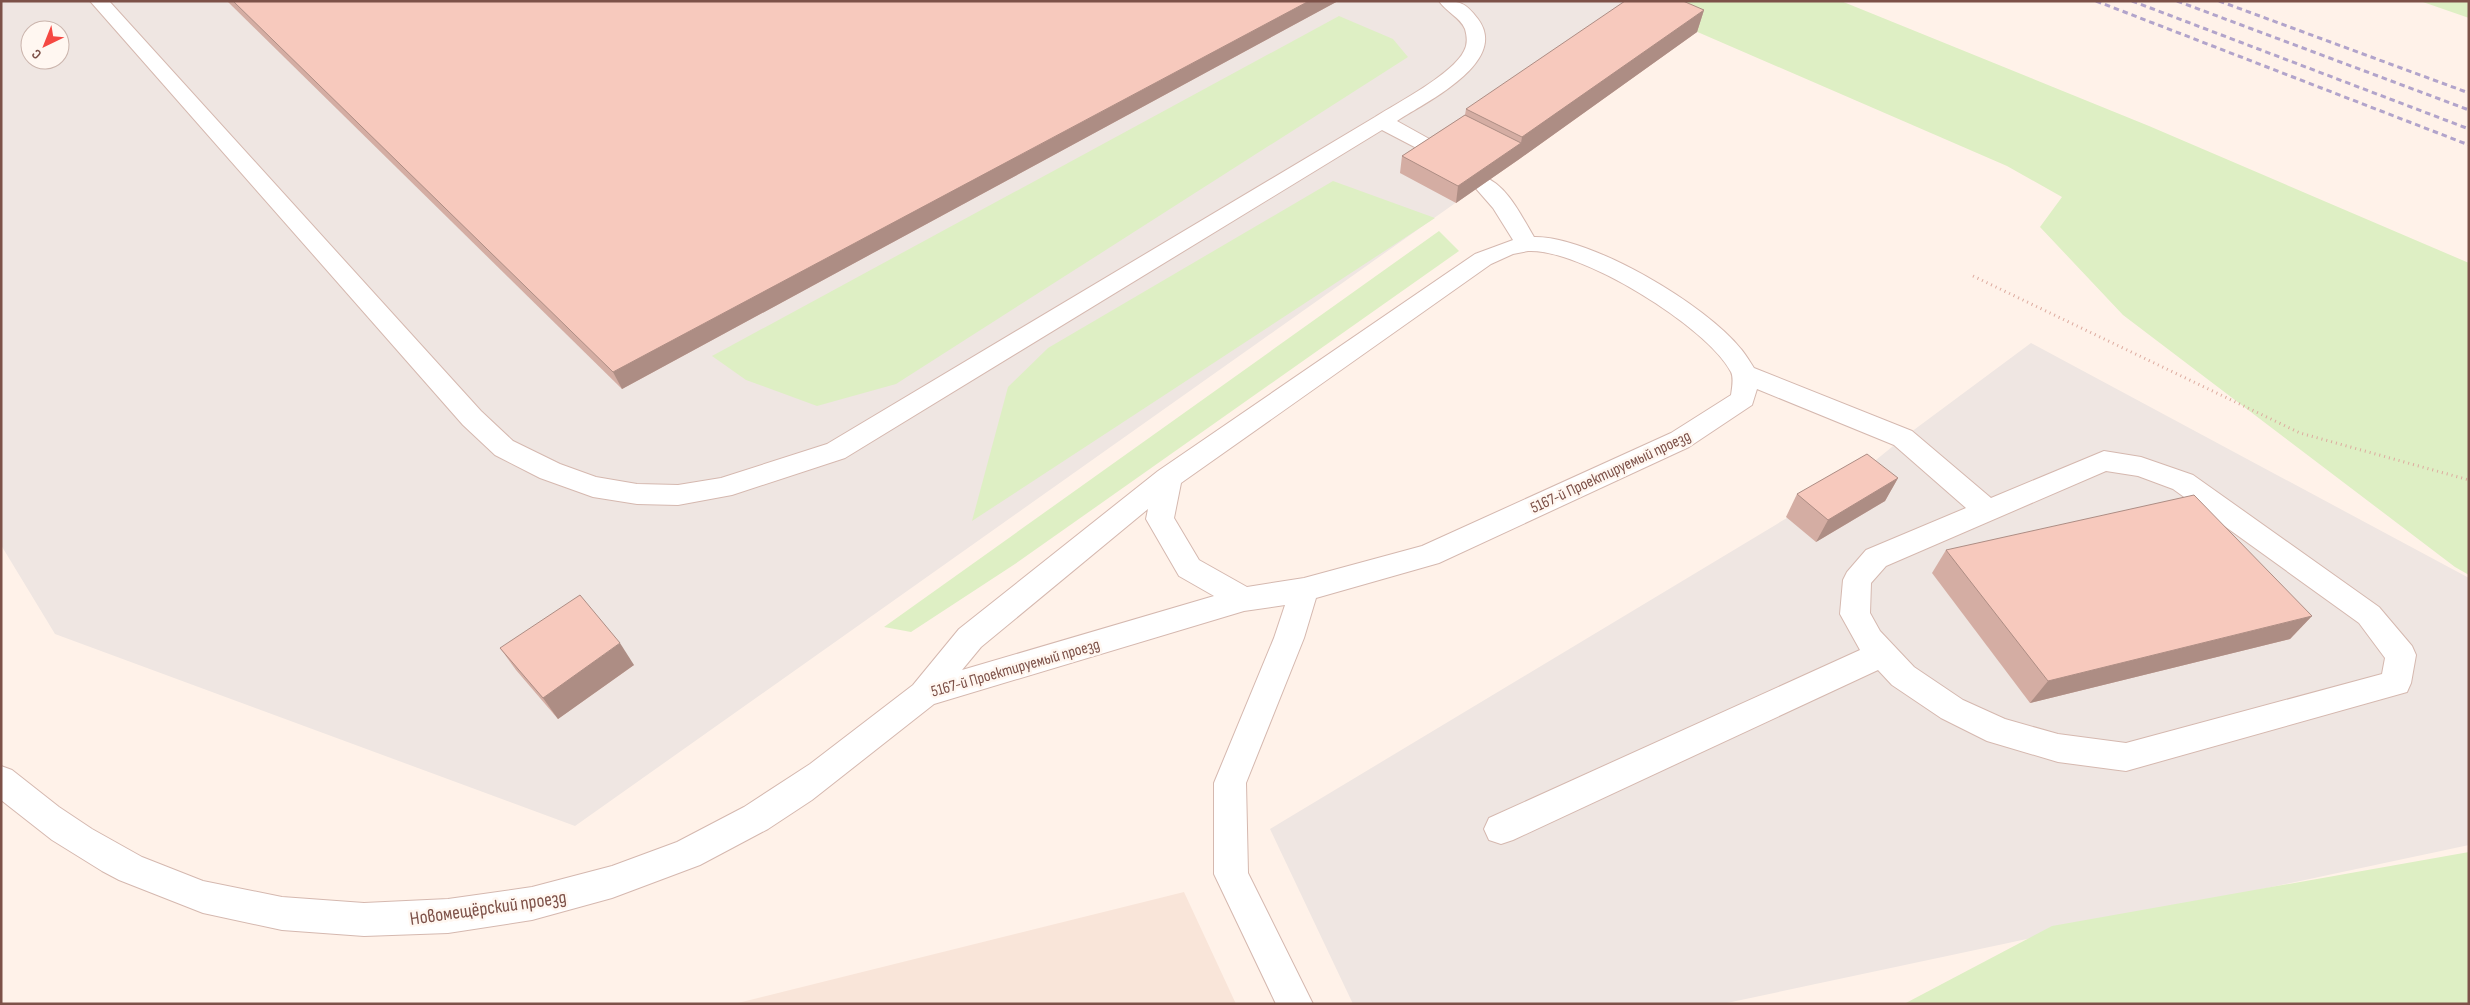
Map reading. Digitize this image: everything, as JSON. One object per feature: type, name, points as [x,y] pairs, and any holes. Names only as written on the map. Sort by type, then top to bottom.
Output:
[{"type":"street","points":[[99,1],[472,418],[504,448],[550,471],[593,487],[637,494],[678,495],[722,488],[836,451],[1382,121],[1459,72],[1476,52],[1477,36],[1471,22],[1448,1]]},
{"type":"street","points":[[1382,121],[1435,150]]},
{"type":"street","points":[[1483,184],[1502,204],[1527,244]]},
{"type":"street","name":"5167-й Проектируемый проезд","points":[[1527,244],[1546,244],[1578,253],[1602,263],[1669,302],[1728,348],[1744,374],[1743,399],[1680,440],[1428,555],[1304,590],[1244,599],[924,694],[970,638],[1168,478],[1483,259],[1505,248],[1527,244]]},
{"type":"street","points":[[1744,374],[1903,438],[1988,511]]},
{"type":"street","points":[[2104,461],[2142,467],[2183,482],[2369,615],[2401,655],[2396,683],[2126,757],[2058,748],[1998,731],[1952,710],[1903,676],[1869,640],[1855,614],[1857,580],[1876,558],[1988,511],[2104,461]]},
{"type":"street","points":[[1168,478],[1160,519],[1189,568],[1244,599]]},
{"type":"street","points":[[1295,1004],[1231,874],[1230,783],[1289,638],[1304,590]]},
{"type":"street","points":[[1501,829],[1882,654]]},
{"type":"street","name":"Новомещёрский проезд","points":[[1,780],[32,807],[79,839],[132,870],[195,894],[256,908],[337,920],[424,920],[575,894],[680,857],[754,819],[839,763],[924,694]]},
{"type":"path","points":[[1973,276],[2300,433],[2469,480]]},
{"type":"shaded area","points":[[1,1],[1626,1],[1697,32],[575,826],[55,634],[1,545]]},
{"type":"shaded area","points":[[2031,343],[2469,578],[2469,845],[1722,1004],[1353,1004],[1270,829],[1855,477],[1903,438]]},
{"type":"shaded area","points":[[1184,892],[1236,1004],[734,1004]]},
{"type":"green space","points":[[1626,1],[1841,1],[2149,126],[2469,263],[2469,575],[2455,567],[2123,315],[2040,227],[2062,197],[2007,166]]},
{"type":"green space","points":[[2420,1],[2469,1],[2469,18]]},
{"type":"green space","points":[[1339,16],[1393,39],[1408,57],[896,384],[817,406],[746,380],[712,356]]},
{"type":"green space","points":[[1333,181],[1435,218],[972,521],[1008,387],[1048,348]]},
{"type":"green space","points":[[1439,231],[1459,251],[1015,564],[911,632],[884,627]]},
{"type":"green space","points":[[2469,852],[2469,1004],[1904,1004],[2052,926]]},
{"type":"building","points":[[233,1],[1309,1],[613,372]]},
{"type":"building","points":[[1625,1],[1683,1],[1704,10],[1522,137],[1466,109]]},
{"type":"building","points":[[1465,115],[1521,143],[1458,186],[1402,156]]},
{"type":"building","points":[[1867,454],[1898,478],[1828,520],[1797,494]]},
{"type":"building","points":[[2194,495],[2312,616],[2048,681],[1946,550]]},
{"type":"building","points":[[580,595],[620,643],[543,698],[500,648]]},
{"type":"railway","points":[[2096,1],[2469,145]]},
{"type":"railway","points":[[2132,1],[2469,129]]},
{"type":"railway","points":[[2177,1],[2469,110]]},
{"type":"railway","points":[[2219,1],[2469,93]]}]
